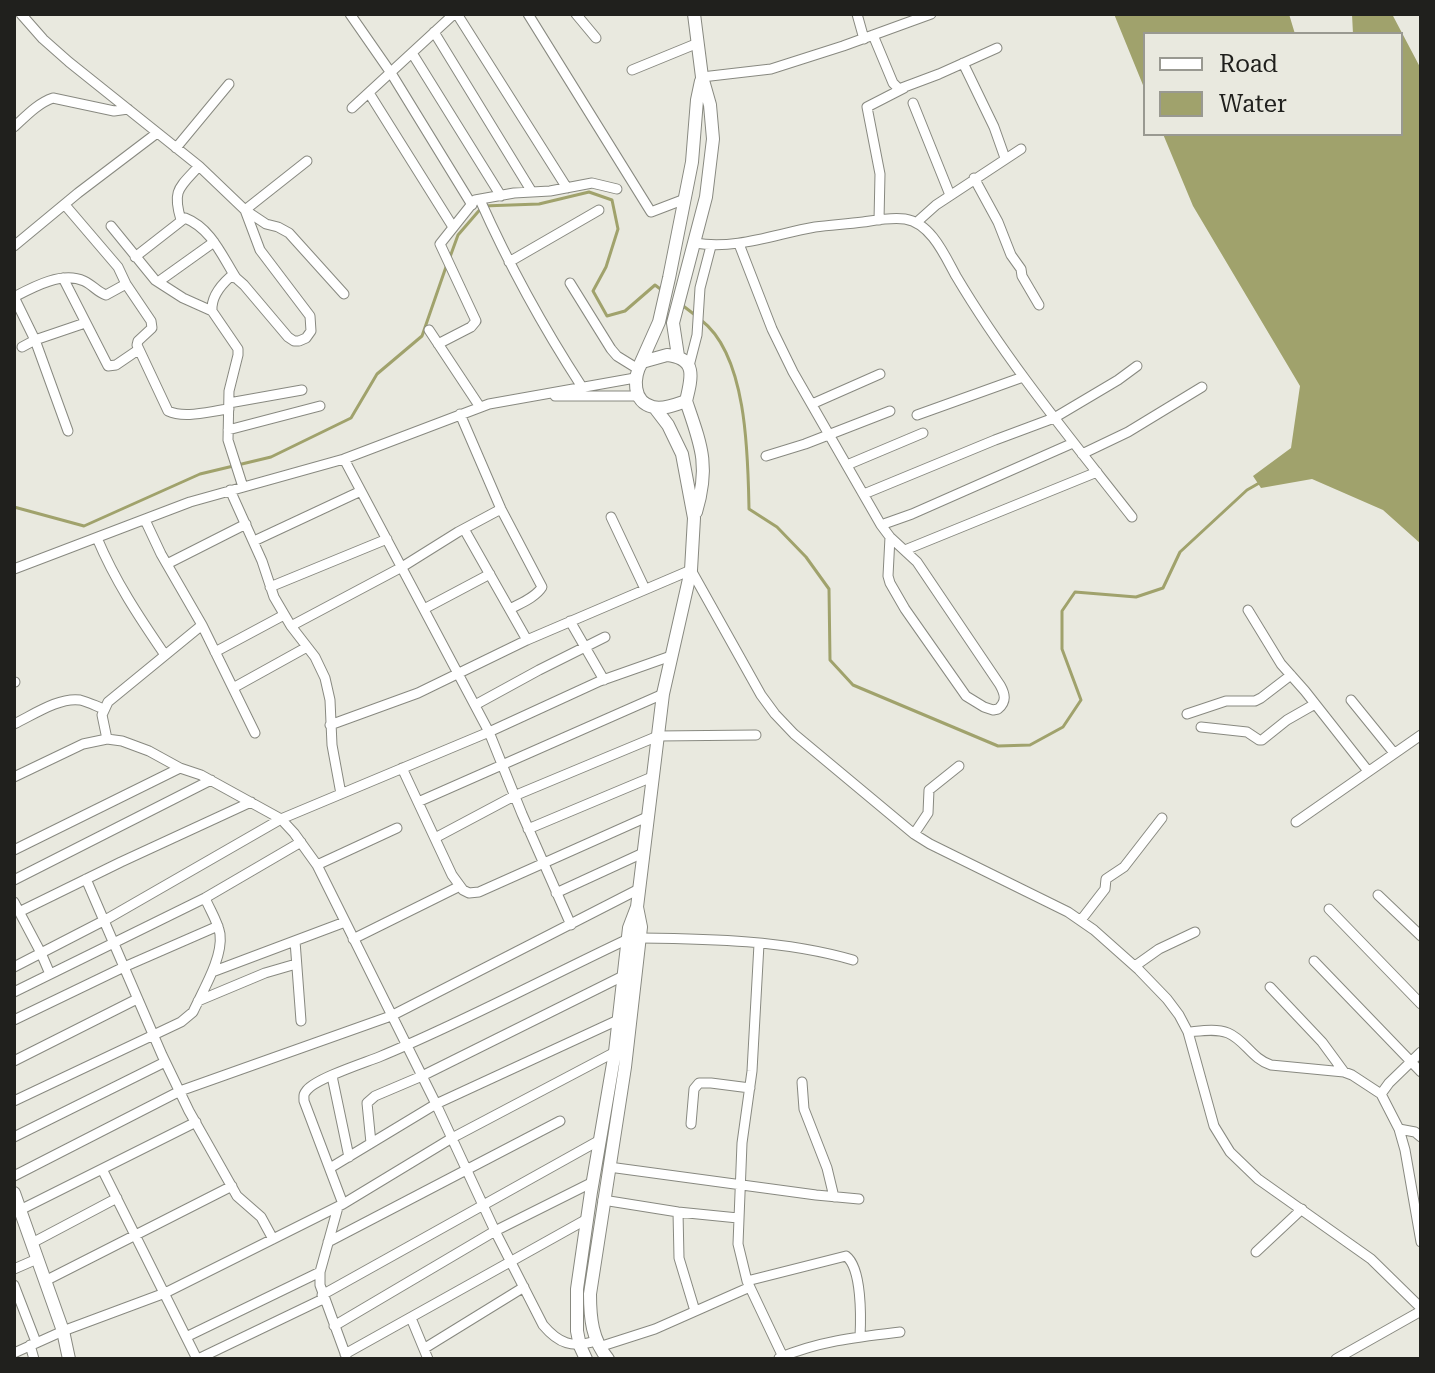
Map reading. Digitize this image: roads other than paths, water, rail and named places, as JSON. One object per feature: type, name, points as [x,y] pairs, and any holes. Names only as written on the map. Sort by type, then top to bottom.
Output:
[{"type":"street","points":[[21,14],[69,62],[199,166],[245,210],[266,224],[289,233],[344,294]]},
{"type":"street","points":[[350,14],[476,202],[558,350],[582,387]]},
{"type":"street","points":[[352,108],[455,14],[567,188]]},
{"type":"street","points":[[528,14],[651,212],[685,199]]},
{"type":"street","points":[[576,14],[596,38]]},
{"type":"street","points":[[678,356],[673,323],[706,197],[713,139],[694,14]]},
{"type":"street","points":[[857,14],[893,83],[896,87],[904,88]]},
{"type":"street","points":[[702,77],[771,69],[869,37],[908,19],[931,14]]},
{"type":"street","points":[[434,32],[532,192]]},
{"type":"street","points":[[632,70],[698,43]]},
{"type":"street","points":[[879,220],[880,174],[867,107],[997,48]]},
{"type":"street","points":[[412,53],[501,196]]},
{"type":"street","points":[[963,63],[994,127],[1005,158]]},
{"type":"street","points":[[694,518],[682,454],[668,425],[655,408],[639,396],[636,374],[659,322],[669,278],[692,162],[702,77]]},
{"type":"street","points":[[176,148],[229,84]]},
{"type":"street","points":[[369,93],[453,227]]},
{"type":"street","points":[[14,127],[53,98],[114,111],[128,109]]},
{"type":"street","points":[[913,103],[950,195]]},
{"type":"street","points":[[17,240],[157,133]]},
{"type":"street","points":[[917,222],[974,178],[1021,149]]},
{"type":"street","points":[[245,210],[307,161]]},
{"type":"street","points":[[181,220],[176,194],[199,166]]},
{"type":"street","points":[[974,178],[1039,305]]},
{"type":"street","points":[[438,344],[471,327],[476,321],[440,244],[476,202],[592,183],[617,189]]},
{"type":"street","points":[[65,205],[118,267],[153,325],[138,341],[138,350],[168,411],[185,414],[302,390]]},
{"type":"street","points":[[135,257],[185,218],[197,224],[214,242],[236,278],[288,337],[294,341],[306,338],[311,331],[310,316],[260,250],[245,210]]},
{"type":"street","points":[[509,262],[599,210]]},
{"type":"street","points":[[695,243],[711,246],[739,244],[815,227],[879,220],[906,219],[917,222],[941,251],[1023,377],[1132,517]]},
{"type":"street","points":[[111,226],[158,282],[212,311],[238,349],[229,391],[228,435],[243,487]]},
{"type":"street","points":[[158,282],[214,242]]},
{"type":"street","points":[[739,244],[772,329],[812,404],[881,525],[917,562],[1000,685],[1005,700],[998,709],[984,707],[966,696],[901,602],[888,576],[890,537]]},
{"type":"street","points":[[689,366],[697,335],[700,288],[711,246]]},
{"type":"street","points":[[212,311],[214,299],[225,282],[230,277],[236,278]]},
{"type":"street","points":[[68,431],[35,340],[14,297],[63,278],[85,281],[106,295],[126,284]]},
{"type":"street","points":[[63,278],[108,366],[116,365],[138,350]]},
{"type":"street","points":[[570,283],[611,349],[636,374]]},
{"type":"street","points":[[22,347],[85,323]]},
{"type":"street","points":[[429,330],[480,407]]},
{"type":"street","points":[[14,569],[190,502],[344,459],[480,407],[636,374],[642,362],[649,359],[667,355],[684,359],[691,376],[686,401],[699,438],[703,482],[694,518],[691,570],[663,694],[637,907],[641,927],[634,938],[623,976],[615,1052],[587,1219],[576,1319],[580,1346],[586,1359]]},
{"type":"street","points":[[864,494],[1054,418],[1137,366]]},
{"type":"street","points":[[812,404],[880,374]]},
{"type":"street","points":[[917,415],[1023,377]]},
{"type":"street","points":[[1082,454],[1128,432],[1202,387]]},
{"type":"street","points":[[528,396],[639,396]]},
{"type":"street","points":[[655,408],[686,401]]},
{"type":"street","points":[[228,435],[320,406]]},
{"type":"street","points":[[766,456],[890,411]]},
{"type":"street","points":[[460,414],[501,509],[542,587],[541,591],[510,609]]},
{"type":"street","points":[[847,465],[923,433]]},
{"type":"street","points":[[881,525],[1073,443]]},
{"type":"street","points":[[344,459],[489,732],[571,925]]},
{"type":"street","points":[[905,550],[1097,472]]},
{"type":"street","points":[[230,490],[284,615],[319,664],[325,678],[341,794]]},
{"type":"street","points":[[254,541],[361,491]]},
{"type":"street","points":[[291,626],[402,567],[501,509]]},
{"type":"street","points":[[611,517],[645,589]]},
{"type":"street","points":[[145,520],[202,625],[255,733]]},
{"type":"street","points":[[167,564],[246,524]]},
{"type":"street","points":[[464,529],[527,640]]},
{"type":"street","points":[[97,538],[123,593],[165,655]]},
{"type":"street","points":[[270,587],[387,539]]},
{"type":"street","points":[[330,725],[399,701],[527,640],[691,570]]},
{"type":"street","points":[[691,570],[761,695],[794,734],[914,834],[1081,920],[1135,966],[1167,999],[1188,1032],[1214,1126],[1230,1152],[1258,1179],[1371,1259],[1421,1309],[1336,1359]]},
{"type":"street","points":[[424,609],[490,574]]},
{"type":"street","points":[[1248,610],[1275,655],[1368,771]]},
{"type":"street","points":[[215,652],[284,615]]},
{"type":"street","points":[[570,621],[604,680]]},
{"type":"street","points":[[107,739],[102,715],[116,694],[202,625]]},
{"type":"street","points":[[475,705],[605,637]]},
{"type":"street","points":[[233,688],[307,647]]},
{"type":"street","points":[[14,967],[104,921],[281,819],[604,680],[671,656]]},
{"type":"street","points":[[1187,714],[1226,701],[1255,701],[1291,675]]},
{"type":"street","points":[[418,802],[663,694]]},
{"type":"street","points":[[1351,700],[1394,753]]},
{"type":"street","points":[[14,724],[69,701],[82,701],[104,709]]},
{"type":"street","points":[[1201,727],[1247,732],[1262,740],[1287,720],[1315,704]]},
{"type":"street","points":[[435,838],[514,796],[658,736],[756,735]]},
{"type":"street","points":[[1296,822],[1421,735]]},
{"type":"street","points":[[14,777],[83,744],[107,739],[122,741],[211,780],[281,819],[317,865],[436,1104],[495,1231],[550,1333],[567,1343],[580,1346],[598,1344],[655,1329],[748,1284],[846,1256],[854,1265],[857,1281],[860,1337]]},
{"type":"street","points":[[914,834],[930,810],[929,790],[959,766]]},
{"type":"street","points":[[14,850],[180,768]]},
{"type":"street","points":[[402,768],[452,875],[463,890],[472,894],[647,817]]},
{"type":"street","points":[[528,829],[652,777]]},
{"type":"street","points":[[14,880],[211,780]]},
{"type":"street","points":[[19,912],[251,802]]},
{"type":"street","points":[[1081,920],[1105,889],[1106,879],[1128,862],[1162,818]]},
{"type":"street","points":[[317,865],[397,828]]},
{"type":"street","points":[[14,992],[205,898],[301,842]]},
{"type":"street","points":[[556,893],[643,853]]},
{"type":"street","points":[[86,879],[153,1036],[196,1122],[232,1186],[242,1201],[261,1217],[273,1239]]},
{"type":"street","points":[[353,939],[460,886]]},
{"type":"street","points":[[14,1176],[180,1091],[391,1016],[639,889]]},
{"type":"street","points":[[1378,895],[1421,936]]},
{"type":"street","points":[[14,1101],[153,1036],[181,1022],[193,1012],[212,972],[220,945],[218,926],[205,898]]},
{"type":"street","points":[[14,902],[50,974]]},
{"type":"street","points":[[1329,909],[1421,1004]]},
{"type":"street","points":[[212,972],[345,922]]},
{"type":"street","points":[[14,1020],[218,926]]},
{"type":"street","points":[[1135,966],[1159,949],[1195,932]]},
{"type":"street","points":[[608,1359],[598,1344],[590,1316],[590,1294],[625,1067],[634,938]]},
{"type":"street","points":[[587,1219],[346,1356],[320,1285],[320,1272],[340,1206],[304,1095],[312,1085],[406,1046],[634,938],[715,939],[818,950],[853,960]]},
{"type":"street","points":[[295,941],[301,1021]]},
{"type":"street","points":[[759,944],[738,1218],[738,1244],[748,1284],[781,1358],[828,1341],[900,1332]]},
{"type":"street","points":[[1314,961],[1421,1072]]},
{"type":"street","points":[[198,1001],[265,973],[296,964]]},
{"type":"street","points":[[371,1143],[366,1111],[370,1099],[623,976]]},
{"type":"street","points":[[1270,987],[1322,1042],[1344,1072]]},
{"type":"street","points":[[14,1061],[137,999]]},
{"type":"street","points":[[330,1168],[436,1104],[618,1020]]},
{"type":"street","points":[[1188,1032],[1217,1030],[1229,1033],[1256,1058],[1271,1065],[1344,1072],[1381,1094]]},
{"type":"street","points":[[14,1353],[165,1293],[340,1206],[452,1138],[615,1052]]},
{"type":"street","points":[[1421,1052],[1381,1094],[1399,1129],[1405,1150],[1421,1242]]},
{"type":"street","points":[[14,1137],[165,1062]]},
{"type":"street","points":[[332,1076],[349,1157]]},
{"type":"street","points":[[802,1082],[804,1109],[827,1168],[834,1197]]},
{"type":"street","points":[[691,1124],[694,1089],[699,1083],[750,1088]]},
{"type":"street","points":[[328,1242],[560,1121]]},
{"type":"street","points":[[20,1210],[196,1122]]},
{"type":"street","points":[[1399,1129],[1415,1132],[1421,1137]]},
{"type":"street","points":[[102,1169],[197,1359],[323,1297],[600,1140]]},
{"type":"street","points":[[609,1167],[859,1199]]},
{"type":"street","points":[[334,1326],[495,1231],[593,1182]]},
{"type":"street","points":[[45,1281],[232,1186]]},
{"type":"street","points":[[14,1193],[63,1331],[69,1359]]},
{"type":"street","points":[[32,1243],[117,1198]]},
{"type":"street","points":[[603,1200],[738,1218]]},
{"type":"street","points":[[1256,1252],[1302,1209]]},
{"type":"street","points":[[678,1212],[679,1258],[695,1311]]},
{"type":"street","points":[[14,1269],[37,1259]]},
{"type":"street","points":[[186,1337],[320,1272]]},
{"type":"street","points":[[14,1285],[33,1344],[34,1359]]},
{"type":"street","points":[[425,1348],[524,1287]]},
{"type":"street","points":[[411,1318],[428,1359]]},
{"type":"water","points":[[1114,14],[1289,14],[1294,32],[1143,32],[1143,85]]},
{"type":"water","points":[[1352,14],[1392,14],[1401,32],[1353,32]]},
{"type":"water","points":[[1403,35],[1421,69],[1421,544],[1383,510],[1312,479],[1261,488],[1253,476],[1291,448],[1300,386],[1193,206],[1164,136],[1403,136]]},
{"type":"waterway","points":[[450,257],[458,235],[483,206],[539,204],[589,192],[612,200],[618,229],[606,267],[593,291],[607,316],[625,311],[655,285],[663,291]]},
{"type":"waterway","points":[[14,507],[84,526],[200,474],[271,457],[351,418],[377,374],[422,336],[447,264]]},
{"type":"waterway","points":[[682,305],[695,315]]},
{"type":"waterway","points":[[701,320],[716,336],[728,357],[736,381],[746,434],[749,509],[777,527],[806,557],[829,589],[830,660],[853,685],[998,746],[1030,745],[1063,727],[1081,700],[1062,649],[1062,611],[1075,592],[1136,597],[1163,588],[1180,552],[1247,490],[1261,482]]}]
